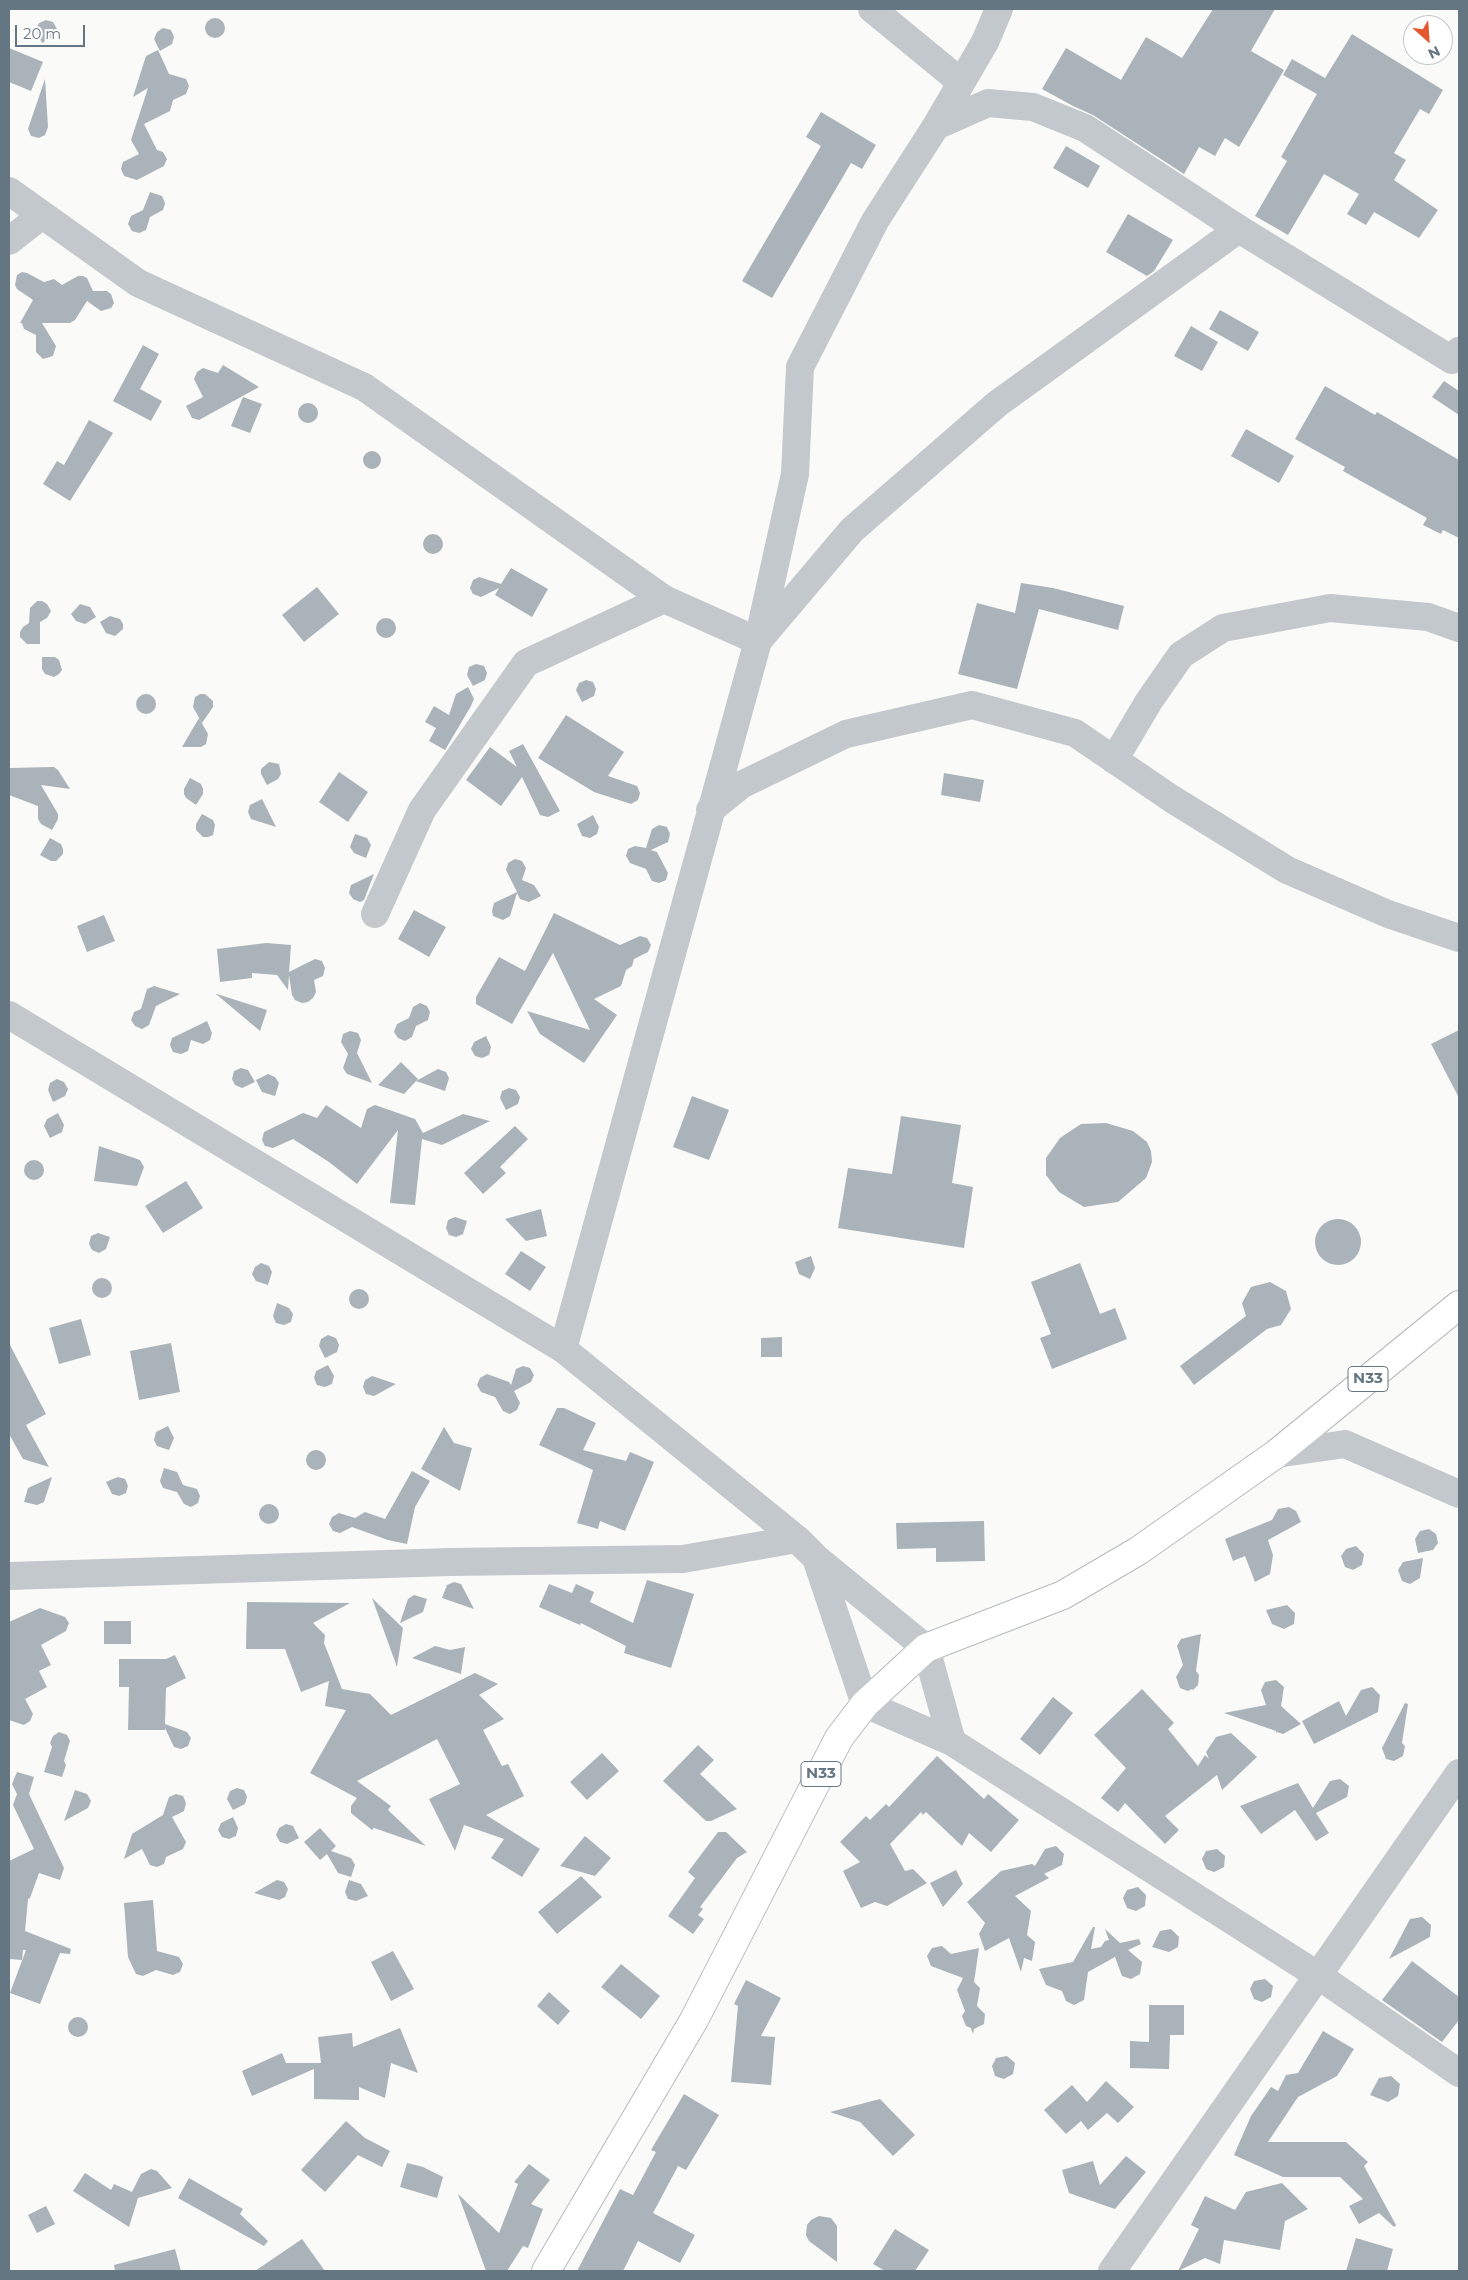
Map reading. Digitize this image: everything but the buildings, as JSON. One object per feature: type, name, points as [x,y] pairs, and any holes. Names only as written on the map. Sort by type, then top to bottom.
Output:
[{"type":"main road","name":"N33","points":[[546,2271],[694,2020],[839,1738],[865,1704],[926,1648],[1063,1595],[1138,1552],[1276,1454],[1459,1305]]},
{"type":"street","points":[[872,9],[962,82]]},
{"type":"street","points":[[563,1349],[710,810],[758,642],[795,474],[800,367],[875,221],[962,82],[985,42],[999,9]]},
{"type":"street","points":[[936,126],[988,104],[1032,107],[1085,128],[1239,229],[1452,360],[1459,351]]},
{"type":"street","points":[[9,191],[138,283],[364,387],[664,599],[758,642]]},
{"type":"street","points":[[9,241],[42,215]]},
{"type":"street","points":[[758,642],[852,530],[997,404],[1239,229]]},
{"type":"street","points":[[375,914],[422,810],[526,663],[664,599]]},
{"type":"street","points":[[1114,760],[1149,701],[1181,655],[1223,628],[1330,608],[1428,617],[1459,628]]},
{"type":"street","points":[[710,810],[741,785],[846,734],[972,705],[1075,733],[1172,799],[1288,870],[1388,914],[1459,938]]},
{"type":"street","points":[[10,1017],[563,1349],[797,1539],[816,1558],[926,1648],[952,1742]]},
{"type":"street","points":[[1276,1454],[1345,1444],[1459,1494]]},
{"type":"street","points":[[9,1576],[450,1562],[683,1559],[797,1539]]},
{"type":"street","points":[[816,1558],[865,1704],[952,1742],[1319,1976],[1459,2073]]},
{"type":"street","points":[[1112,2271],[1459,1773]]}]
